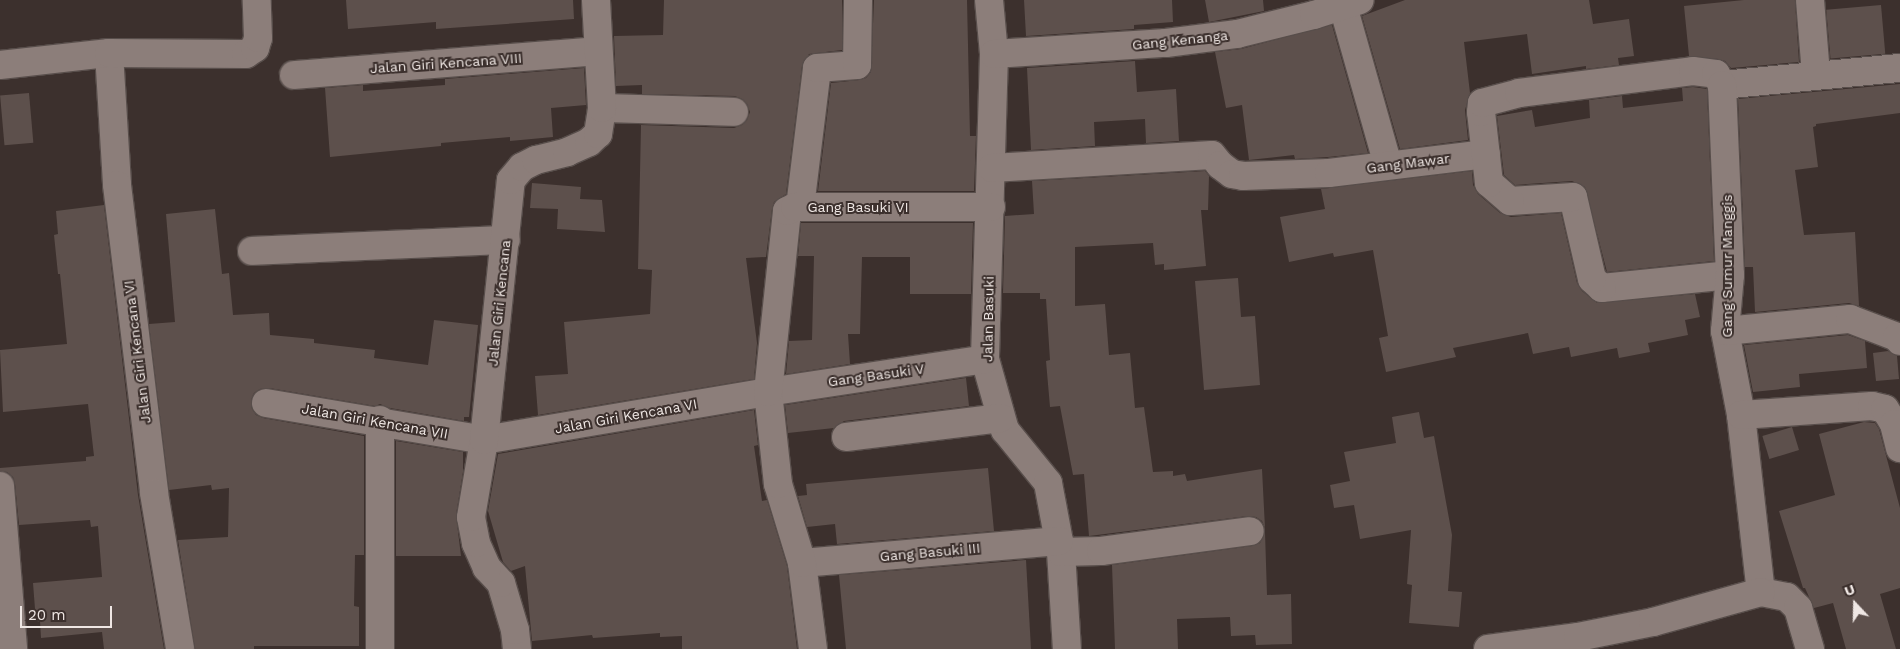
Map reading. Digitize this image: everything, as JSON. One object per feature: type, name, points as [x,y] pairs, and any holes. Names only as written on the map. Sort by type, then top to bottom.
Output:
[{"type":"street","points":[[0,66],[109,54],[246,54],[255,48],[258,38],[257,0]]},
{"type":"street","name":"Jalan Giri Kencana","points":[[517,649],[515,630],[501,583],[486,568],[476,543],[471,517],[484,440],[511,180],[522,167],[536,160],[567,152],[589,142],[598,134],[602,108],[596,0]]},
{"type":"street","points":[[800,207],[816,68],[857,65],[858,0]]},
{"type":"street","name":"Jalan Basuki","points":[[989,0],[994,54],[991,207],[985,359],[1005,430],[1048,483],[1060,546],[1067,649]]},
{"type":"street","points":[[1810,0],[1816,75]]},
{"type":"street","points":[[1352,3],[1388,165]]},
{"type":"street","name":"Gang Kenanga","points":[[994,54],[1166,43],[1237,34],[1352,3]]},
{"type":"street","name":"Jalan Giri Kencana VIII","points":[[294,75],[598,51]]},
{"type":"street","name":"Jalan Giri Kencana VI","points":[[109,54],[119,205],[154,493],[180,649]]},
{"type":"street","points":[[1730,275],[1602,288],[1592,280],[1573,197],[1510,201],[1489,183],[1482,103],[1520,93],[1692,71],[1716,74],[1722,84],[1900,68]]},
{"type":"street","name":"Gang Sumur Manggis","points":[[1722,84],[1730,275],[1725,331],[1741,416],[1761,592]]},
{"type":"street","points":[[602,108],[734,112]]},
{"type":"street","name":"Gang Mawar","points":[[992,168],[1212,155],[1220,166],[1232,174],[1243,176],[1329,173],[1486,154]]},
{"type":"street","name":"Gang Basuki VI","points":[[768,392],[787,211],[800,207],[991,207]]},
{"type":"street","points":[[252,251],[506,240]]},
{"type":"street","points":[[1725,331],[1850,319],[1896,337],[1900,341]]},
{"type":"street","name":"Gang Basuki V","points":[[768,392],[985,359]]},
{"type":"street","points":[[768,392],[778,484],[802,563],[813,649]]},
{"type":"street","name":"Jalan Giri Kencana VI","points":[[484,440],[768,392]]},
{"type":"street","name":"Jalan Giri Kencana VII","points":[[266,402],[380,420],[484,440]]},
{"type":"street","points":[[1741,416],[1872,406],[1885,409],[1894,424],[1900,448]]},
{"type":"street","points":[[846,437],[1001,418]]},
{"type":"street","points":[[380,420],[380,649]]},
{"type":"street","points":[[0,486],[13,649]]},
{"type":"street","name":"Gang Basuki III","points":[[802,563],[1060,546],[1101,551],[1250,531]]},
{"type":"street","points":[[1488,649],[1578,637],[1654,622],[1761,592],[1787,597],[1798,608],[1810,649]]},
{"type":"building","points":[[346,0],[573,0],[574,19],[436,29],[436,22],[348,29]]},
{"type":"building","points":[[664,0],[842,0],[842,50],[809,54],[802,66],[786,194],[774,202],[766,257],[746,258],[757,343],[754,379],[538,415],[535,376],[568,374],[564,322],[650,314],[652,270],[638,269],[641,125],[734,128],[742,125],[747,120],[750,112],[747,104],[735,96],[642,94],[642,85],[616,86],[614,36],[663,35]]},
{"type":"building","points":[[874,0],[967,0],[970,136],[976,136],[974,191],[818,191],[831,83],[859,80],[866,78],[871,72]]},
{"type":"building","points":[[1024,0],[1172,0],[1173,22],[1134,25],[1134,29],[1026,36]]},
{"type":"building","points":[[1205,0],[1263,0],[1264,11],[1209,22]]},
{"type":"building","points":[[1405,0],[1589,0],[1593,24],[1629,19],[1634,56],[1618,58],[1619,65],[1586,69],[1586,66],[1532,74],[1527,34],[1464,42],[1470,93],[1465,110],[1468,140],[1400,149],[1362,16]]},
{"type":"building","points":[[1744,0],[1795,0],[1799,62],[1731,68],[1725,61],[1718,59],[1689,56],[1684,6]]},
{"type":"building","points":[[1881,5],[1885,54],[1830,59],[1826,10]]},
{"type":"building","points":[[1332,25],[1368,153],[1295,159],[1294,155],[1249,160],[1242,105],[1226,108],[1215,52],[1241,49]]},
{"type":"building","points":[[1135,61],[1137,92],[1176,89],[1179,141],[1146,143],[1145,119],[1094,122],[1095,146],[1031,150],[1027,68]]},
{"type":"building","points":[[584,68],[586,105],[551,108],[553,137],[510,141],[510,137],[441,143],[441,146],[330,157],[325,88],[363,85],[363,91],[445,85],[445,79]]},
{"type":"building","points":[[1900,84],[1900,113],[1816,124],[1813,127],[1818,167],[1795,170],[1804,235],[1855,232],[1859,306],[1849,303],[1755,312],[1753,267],[1745,267],[1738,99]]},
{"type":"building","points":[[1682,88],[1707,89],[1714,261],[1607,272],[1585,187],[1572,181],[1515,185],[1504,175],[1497,116],[1532,110],[1535,127],[1590,118],[1589,100],[1622,96],[1623,108],[1683,101]]},
{"type":"building","points":[[29,93],[33,143],[4,145],[0,96]]},
{"type":"building","points":[[1205,171],[1209,176],[1208,210],[1201,210],[1206,266],[1164,270],[1164,264],[1155,265],[1153,243],[1075,247],[1075,306],[1105,304],[1109,355],[1130,353],[1135,408],[1144,407],[1153,472],[1173,471],[1173,476],[1185,474],[1187,481],[1262,469],[1265,528],[1262,521],[1256,517],[1248,516],[1089,536],[1084,474],[1073,475],[1060,406],[1050,407],[1046,361],[1050,360],[1046,299],[1040,299],[1040,293],[1003,293],[1005,216],[1034,214],[1032,181]]},
{"type":"building","points":[[1472,171],[1473,185],[1478,194],[1500,213],[1511,217],[1561,213],[1577,283],[1582,291],[1597,303],[1695,294],[1700,317],[1685,320],[1688,335],[1648,343],[1650,352],[1619,358],[1617,348],[1571,357],[1569,347],[1533,354],[1528,333],[1453,348],[1456,357],[1386,372],[1379,338],[1388,336],[1373,250],[1334,257],[1333,253],[1289,262],[1280,217],[1325,209],[1321,189]]},
{"type":"building","points":[[532,183],[581,187],[580,199],[602,200],[605,232],[557,229],[558,209],[530,208]]},
{"type":"building","points":[[104,205],[138,495],[164,649],[104,649],[102,632],[41,638],[40,621],[36,622],[33,583],[102,577],[98,526],[91,527],[90,520],[19,525],[13,477],[7,472],[0,471],[0,468],[86,461],[86,457],[94,456],[88,404],[3,412],[0,350],[67,344],[54,235],[58,234],[56,211]]},
{"type":"building","points":[[215,209],[222,274],[229,273],[233,315],[269,313],[270,335],[314,339],[314,343],[375,350],[374,358],[428,365],[434,320],[478,325],[469,417],[464,417],[464,421],[390,408],[380,404],[375,406],[269,388],[260,389],[254,393],[251,400],[252,409],[256,415],[263,418],[364,436],[364,555],[355,555],[354,606],[359,607],[359,646],[254,646],[254,649],[195,649],[178,540],[228,537],[229,488],[212,490],[211,485],[169,490],[149,324],[175,322],[166,214]]},
{"type":"building","points":[[801,223],[973,223],[971,294],[910,294],[910,257],[862,257],[860,334],[848,334],[850,364],[786,374],[789,341],[812,340],[814,256],[798,256]]},
{"type":"building","points":[[1238,278],[1241,317],[1255,316],[1260,385],[1204,390],[1195,281]]},
{"type":"building","points":[[1848,335],[1865,341],[1867,368],[1799,374],[1800,387],[1753,392],[1744,345]]},
{"type":"building","points":[[1888,351],[1897,356],[1899,379],[1876,381],[1873,353]]},
{"type":"building","points":[[966,378],[969,406],[844,421],[834,428],[788,433],[785,405]]},
{"type":"building","points":[[754,410],[758,445],[754,446],[762,501],[767,500],[787,566],[797,649],[682,649],[682,636],[660,637],[660,633],[593,638],[592,635],[532,641],[525,566],[511,571],[503,562],[488,511],[498,454]]},
{"type":"building","points":[[1419,412],[1424,438],[1434,436],[1452,535],[1448,591],[1462,592],[1459,627],[1409,623],[1412,585],[1407,584],[1411,530],[1360,539],[1354,505],[1334,508],[1330,485],[1350,481],[1344,452],[1396,443],[1392,417]]},
{"type":"building","points":[[1864,422],[1875,423],[1879,429],[1900,508],[1900,588],[1880,594],[1896,649],[1846,649],[1833,603],[1814,608],[1805,588],[1803,588],[1779,511],[1835,495],[1819,434]]},
{"type":"building","points":[[1792,427],[1799,450],[1769,459],[1762,436]]},
{"type":"building","points":[[396,441],[463,452],[463,472],[456,515],[461,556],[396,556]]},
{"type":"building","points":[[988,468],[994,531],[837,544],[835,524],[807,527],[798,496],[807,495],[806,484]]},
{"type":"building","points":[[1265,532],[1267,595],[1291,594],[1292,644],[1256,645],[1255,635],[1231,636],[1230,617],[1177,619],[1178,649],[1115,649],[1112,565],[1252,546],[1260,543]]},
{"type":"building","points":[[1026,560],[1031,649],[846,649],[839,575]]}]
